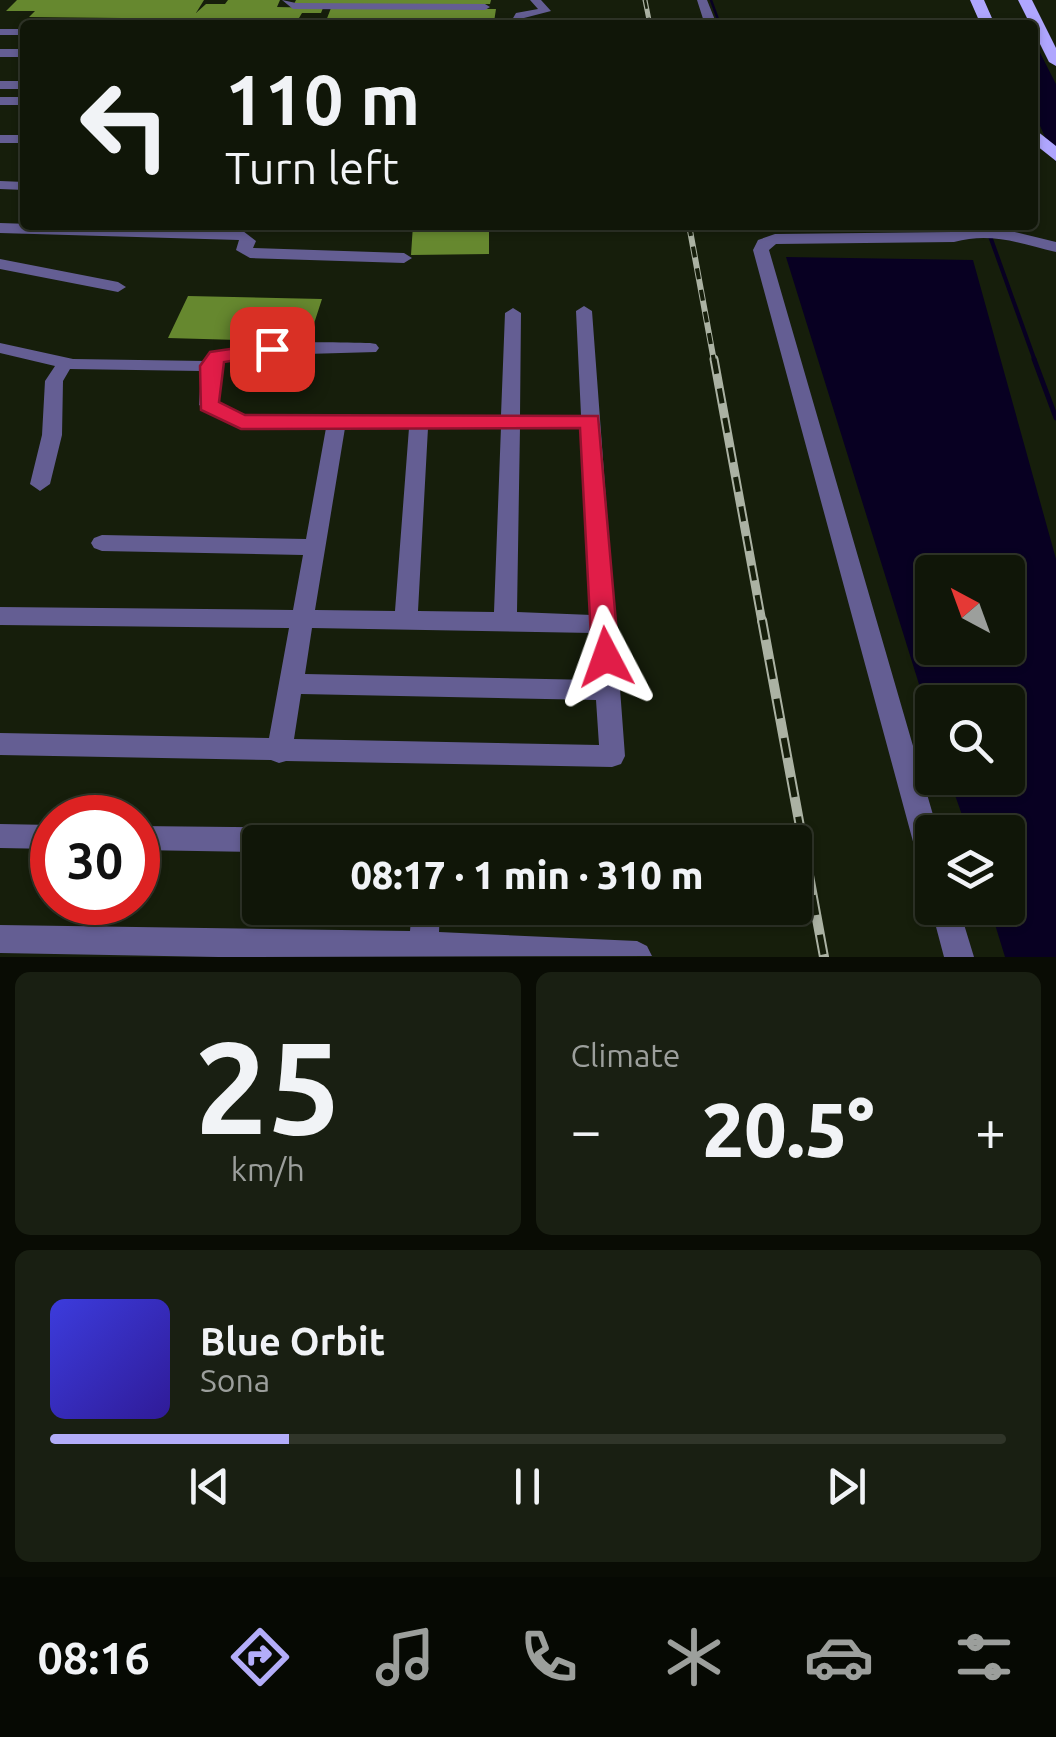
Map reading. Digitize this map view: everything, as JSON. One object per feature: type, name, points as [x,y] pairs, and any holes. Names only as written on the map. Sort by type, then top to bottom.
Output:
[{"type":"main road","points":[[1041,0],[1056,27]]},
{"type":"main road","points":[[1038,26],[1056,62]]},
{"type":"main road","points":[[1038,138],[1056,156]]},
{"type":"street","points":[[287,0],[292,6],[485,6]]},
{"type":"street","points":[[518,20],[520,15],[546,11],[535,0]]},
{"type":"street","points":[[60,230],[242,236],[248,240],[244,250],[250,253],[404,258]]},
{"type":"street","points":[[919,815],[762,250],[763,243],[775,239],[954,237],[968,230]]},
{"type":"street","points":[[976,230],[1056,247]]},
{"type":"street","points":[[0,264],[118,287]]},
{"type":"street","points":[[0,744],[612,756],[584,312]]},
{"type":"street","points":[[504,622],[514,314]]},
{"type":"street","points":[[0,348],[66,362],[210,366]]},
{"type":"street","points":[[370,348],[233,351],[218,356],[210,366],[208,406],[241,422],[590,421]]},
{"type":"street","points":[[40,484],[52,436],[54,381],[66,362]]},
{"type":"street","points":[[279,752],[337,422]]},
{"type":"street","points":[[406,620],[419,422]]},
{"type":"street","points":[[102,543],[315,547]]},
{"type":"street","points":[[0,616],[604,624]]},
{"type":"street","points":[[292,684],[608,690]]},
{"type":"street","points":[[0,836],[30,837]]},
{"type":"street","points":[[160,838],[242,840]]},
{"type":"street","points":[[423,946],[425,925]]},
{"type":"street","points":[[950,925],[959,957]]},
{"type":"street","points":[[0,939],[423,946],[637,956]]},
{"type":"shaded area","points":[[1038,49],[1056,84],[1056,162],[1038,121]]},
{"type":"shaded area","points":[[786,257],[973,260],[1056,559],[1056,957],[1005,957],[995,925],[1025,925],[1025,815],[962,815],[955,795],[1025,795],[1025,685],[919,685]]},
{"type":"building","points":[[17,0],[204,0],[196,13],[206,4],[225,4],[228,0],[280,0],[277,7],[323,8],[321,13],[302,13],[299,18],[268,20],[29,17],[35,11],[6,11]]},
{"type":"building","points":[[296,0],[491,0],[490,4],[294,4]]},
{"type":"building","points":[[331,8],[496,9],[494,20],[326,20]]},
{"type":"building","points":[[413,230],[489,230],[489,254],[411,255]]},
{"type":"building","points":[[188,296],[322,299],[308,342],[168,338]]},
{"type":"waterway","points":[[711,0],[718,20]]},
{"type":"waterway","points":[[988,230],[1035,361]]},
{"type":"waterway","points":[[1034,359],[1056,418]]},
{"type":"railway","points":[[645,0],[649,20]]},
{"type":"railway","points":[[690,230],[714,361]]},
{"type":"railway","points":[[714,359],[762,622]]},
{"type":"railway","points":[[762,620],[824,957]]},
{"type":"route","points":[[272,349],[233,351],[218,356],[210,366],[208,406],[241,422],[590,421],[606,657]]}]
